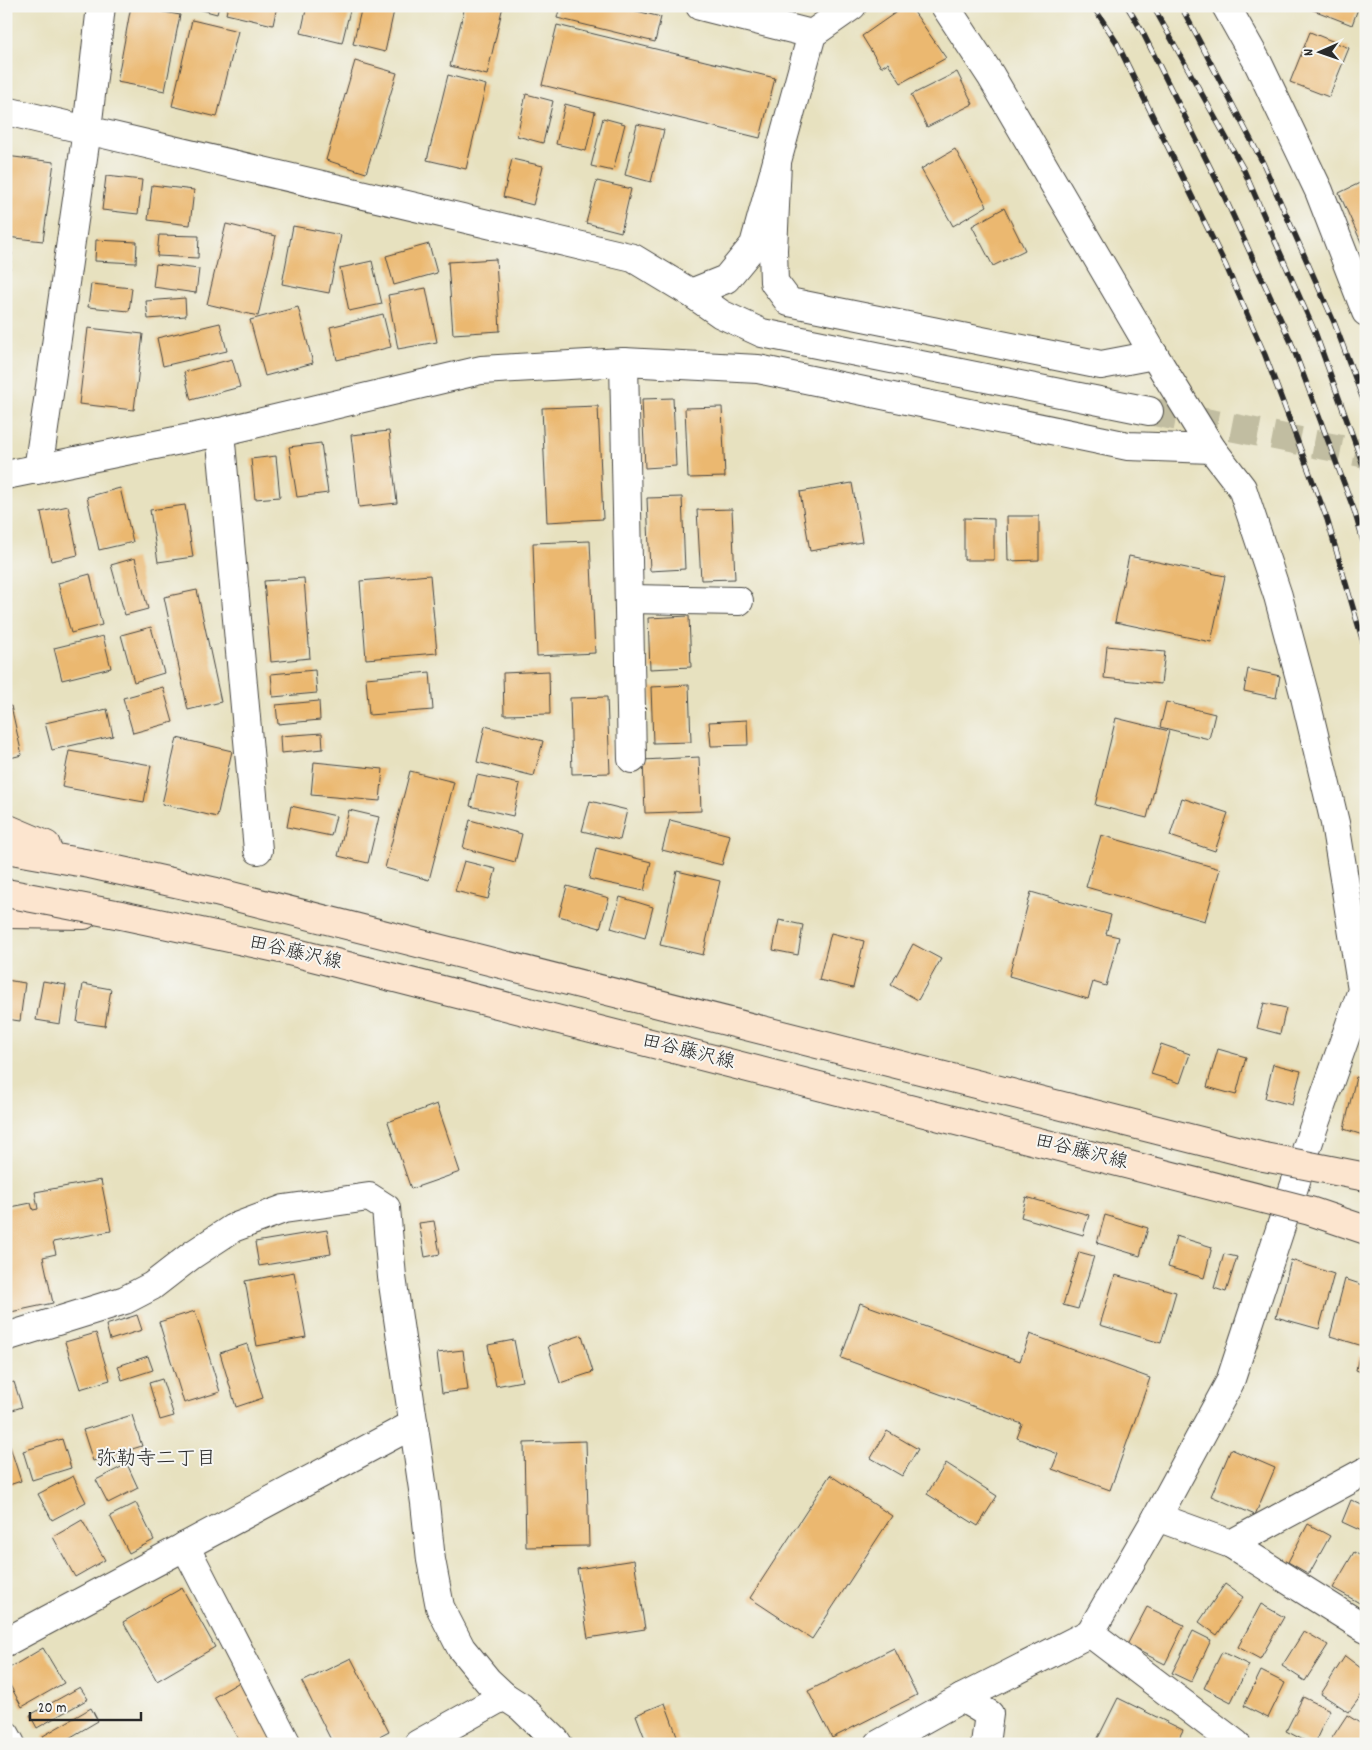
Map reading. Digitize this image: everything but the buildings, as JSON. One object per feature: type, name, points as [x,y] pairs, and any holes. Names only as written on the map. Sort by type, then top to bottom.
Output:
[{"type":"main road","points":[[6,828],[90,864]]},
{"type":"main road","points":[[6,850],[90,864],[216,892],[1264,1157],[1366,1177]]},
{"type":"main road","name":"田谷藤沢線","points":[[6,893],[281,949],[1310,1211],[1366,1230]]},
{"type":"main road","points":[[6,914],[121,915]]},
{"type":"street","points":[[38,470],[87,130],[101,6]]},
{"type":"street","points":[[700,6],[812,34]]},
{"type":"street","points":[[690,293],[726,279],[754,245],[812,34],[852,6]]},
{"type":"street","points":[[879,1744],[962,1698],[1090,1634],[1157,1517],[1230,1382],[1310,1138],[1362,990],[1335,823],[1305,697],[1278,596],[1242,488],[1212,449],[1154,355],[991,76],[945,6]]},
{"type":"street","points":[[1226,6],[1258,64],[1319,191],[1366,312]]},
{"type":"street","points":[[6,111],[632,258],[722,314],[762,333],[1149,410]]},
{"type":"street","points":[[777,162],[773,250],[774,282],[789,302],[1102,365],[1154,355]]},
{"type":"street","points":[[6,476],[220,432],[481,370],[624,362],[758,369],[1128,446],[1212,449]]},
{"type":"street","points":[[624,362],[632,759]]},
{"type":"street","points":[[220,432],[258,850]]},
{"type":"street","points":[[629,599],[739,601]]},
{"type":"street","points":[[6,1337],[125,1300],[152,1286],[192,1255],[233,1228],[284,1209],[369,1197],[386,1208],[392,1277],[425,1503],[431,1560],[440,1607],[462,1648],[488,1681],[521,1708],[558,1744]]},
{"type":"street","points":[[6,1642],[414,1424]]},
{"type":"street","points":[[1231,1544],[1366,1471]]},
{"type":"street","points":[[1157,1517],[1231,1544],[1366,1629]]},
{"type":"street","points":[[185,1546],[287,1744]]},
{"type":"street","points":[[1090,1634],[1236,1744]]},
{"type":"street","points":[[418,1744],[504,1696]]},
{"type":"street","points":[[962,1698],[989,1714],[985,1744]]},
{"type":"street","points":[[6,1734],[11,1744]]},
{"type":"tunnel","points":[[1149,411],[1366,454]]},
{"type":"railway","points":[[1093,6],[1117,43],[1226,266],[1265,355],[1327,519],[1366,652]]},
{"type":"railway","points":[[1127,6],[1142,31],[1220,187],[1291,342],[1354,510],[1366,551]]},
{"type":"railway","points":[[1153,6],[1243,168],[1315,332],[1366,473]]},
{"type":"railway","points":[[1181,6],[1263,163],[1334,322],[1366,407]]},
{"type":"district","name":"弥勒寺二丁目","points":[[156,1460]]}]
